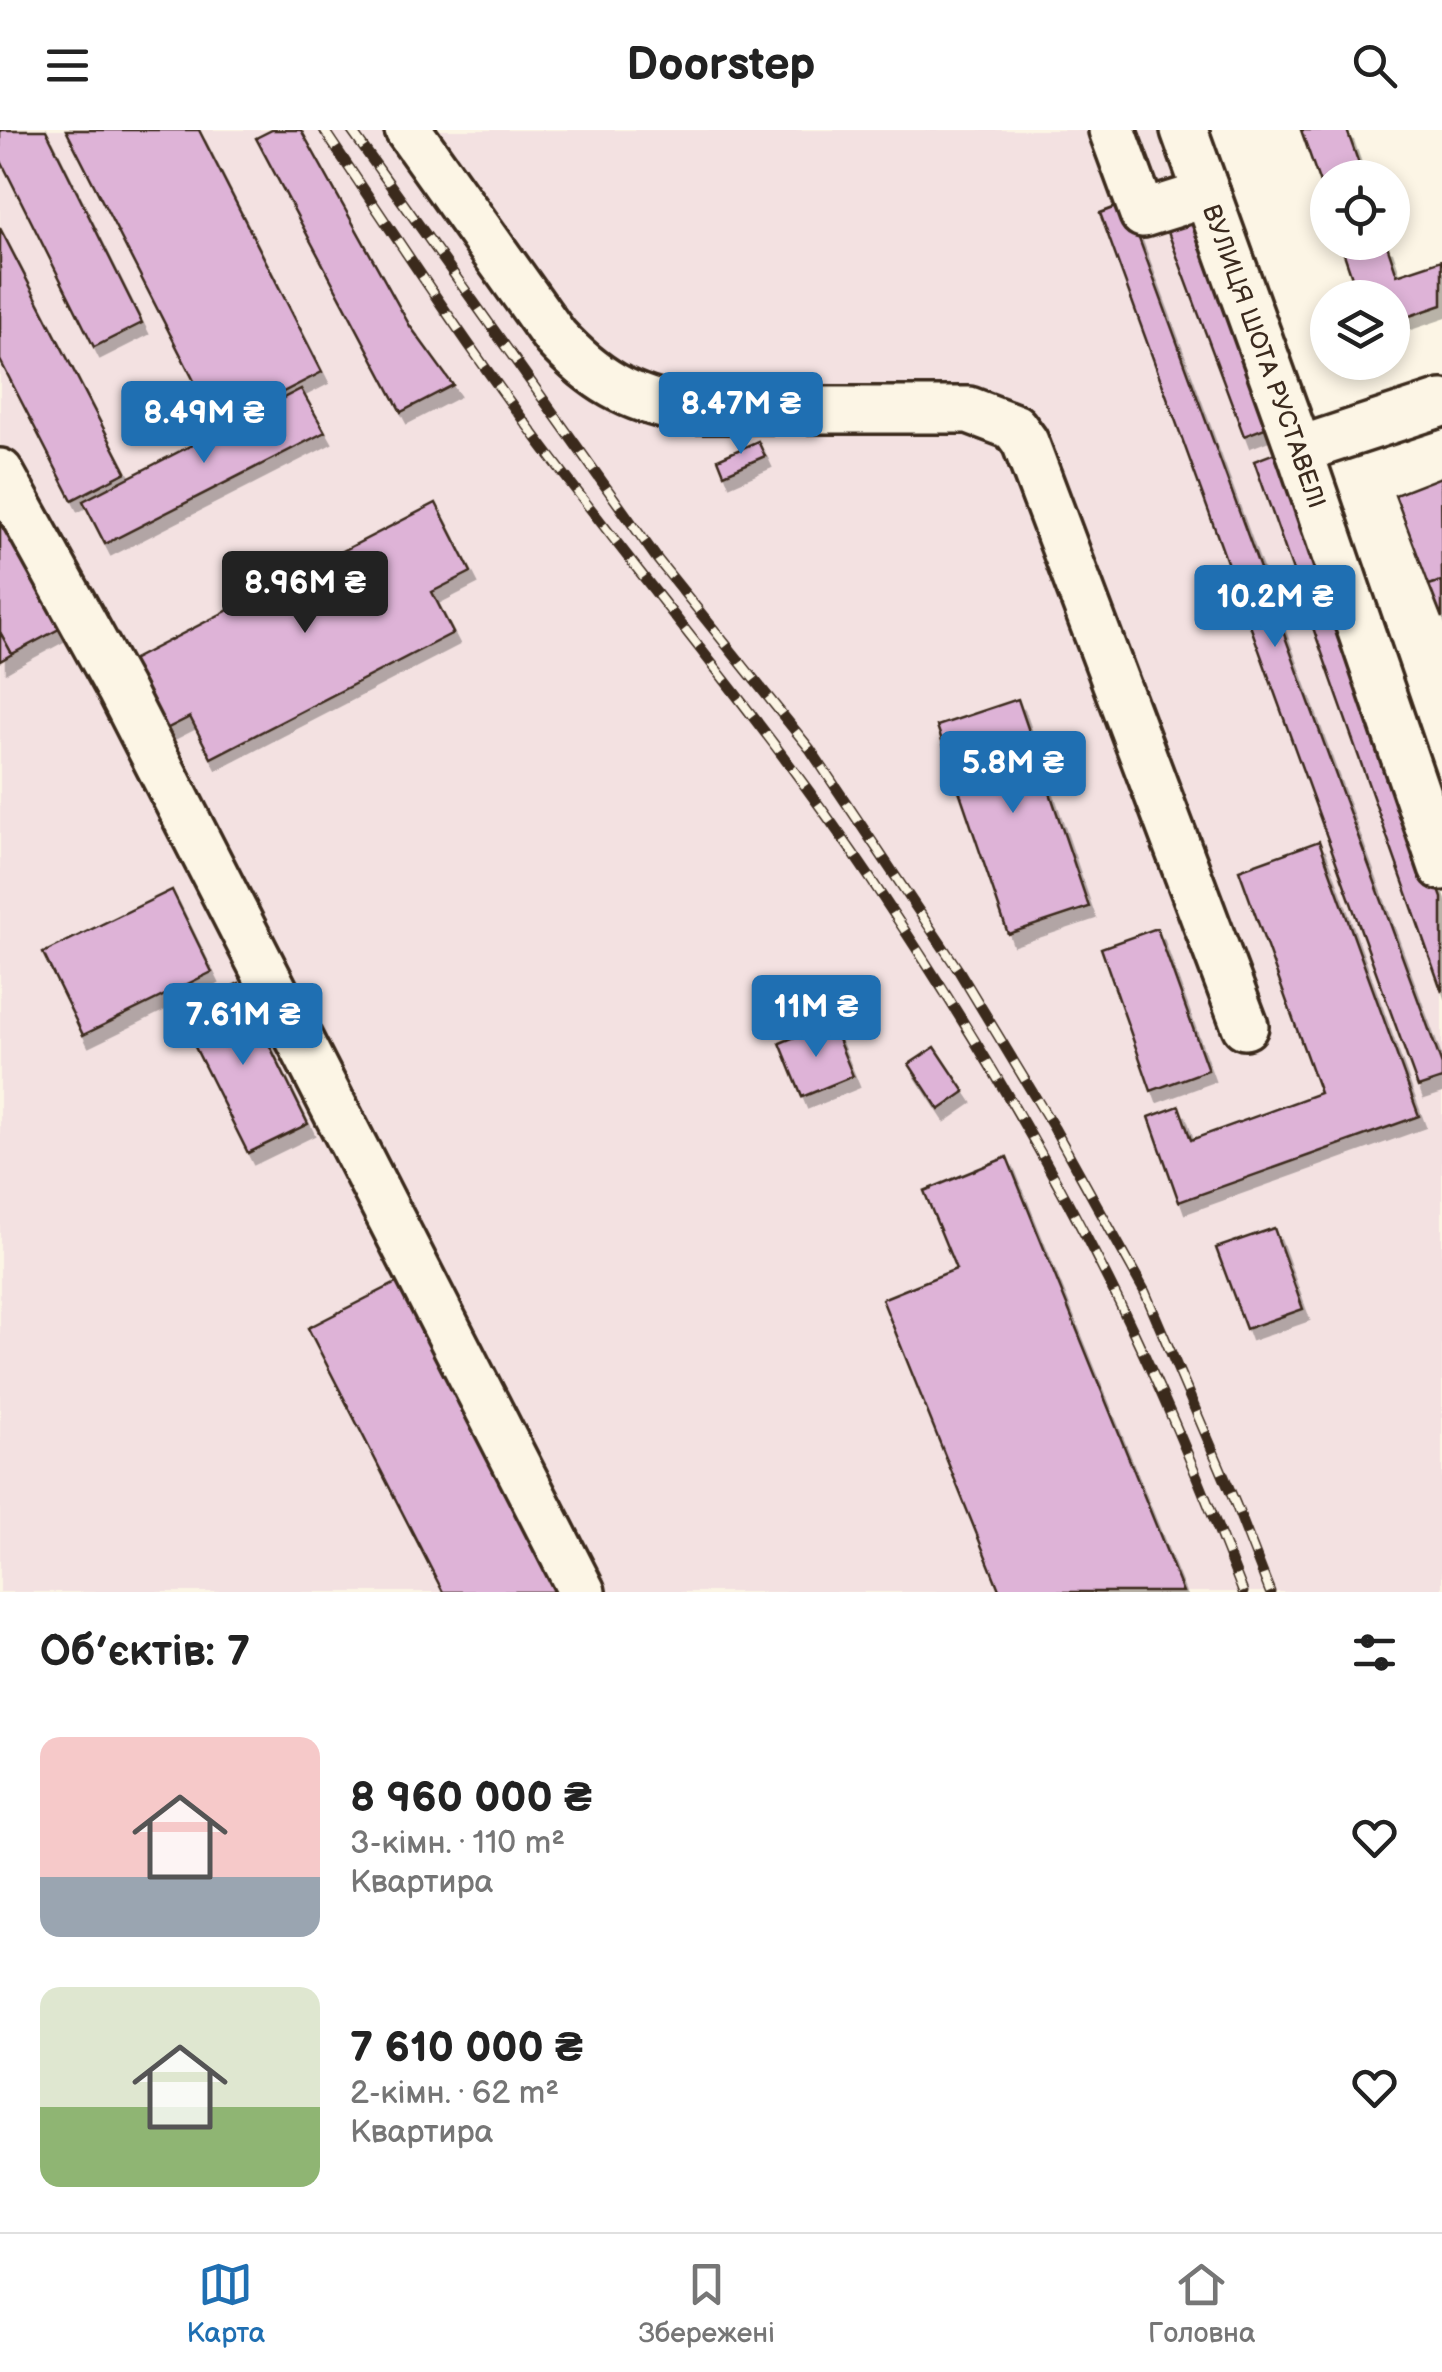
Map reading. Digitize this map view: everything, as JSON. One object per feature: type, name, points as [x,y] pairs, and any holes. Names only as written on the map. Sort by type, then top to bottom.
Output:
[{"type":"street","points":[[408,130],[555,337],[580,365],[606,384],[650,404],[685,410],[969,410],[1014,427],[1026,442],[1245,1026]]},
{"type":"street","points":[[1112,130],[1143,214],[1207,194]]},
{"type":"street","name":"ВУЛИЦЯ ШОТА РУСТАВЕЛІ","points":[[1184,130],[1442,867]]},
{"type":"street","points":[[1299,450],[1442,403]]},
{"type":"street","points":[[0,472],[120,689],[582,1592]]},
{"type":"shaded area","points":[[0,130],[1164,130],[1442,898],[1442,1592],[0,1592]]},
{"type":"building","points":[[0,130],[46,130],[142,323],[94,347],[0,159]]},
{"type":"building","points":[[66,130],[199,130],[322,372],[217,426]]},
{"type":"building","points":[[272,130],[301,130],[410,326],[453,385],[401,412],[256,138]]},
{"type":"building","points":[[1301,130],[1347,130],[1358,160],[1312,160]]},
{"type":"building","points":[[1126,203],[1442,1065],[1442,1079],[1418,1087],[1100,213]]},
{"type":"building","points":[[1194,213],[1273,425],[1244,436],[1165,224]]},
{"type":"building","points":[[0,228],[126,472],[72,500],[0,360]]},
{"type":"building","points":[[1346,260],[1392,260],[1397,275],[1442,260],[1442,305],[1410,316],[1410,280],[1353,280]]},
{"type":"building","points":[[301,389],[325,432],[105,544],[83,501]]},
{"type":"building","points":[[758,441],[765,456],[724,474],[718,459]]},
{"type":"building","points":[[1283,450],[1442,898],[1442,992],[1254,461]]},
{"type":"building","points":[[1441,477],[1442,581],[1429,585],[1395,495]]},
{"type":"building","points":[[436,503],[471,572],[432,592],[453,633],[211,758],[190,717],[158,733],[122,665]]},
{"type":"building","points":[[0,520],[59,629],[12,654],[0,632]]},
{"type":"building","points":[[1442,581],[1442,618],[1429,585]]},
{"type":"building","points":[[0,632],[12,654],[0,661]]},
{"type":"building","points":[[1018,699],[1089,907],[1008,934],[937,726]]},
{"type":"building","points":[[1319,841],[1419,1116],[1179,1202],[1149,1117],[1179,1106],[1191,1140],[1320,1093],[1239,870]]},
{"type":"building","points":[[172,890],[212,972],[83,1035],[43,953]]},
{"type":"building","points":[[1157,928],[1208,1070],[1151,1091],[1101,948]]},
{"type":"building","points":[[239,983],[308,1124],[248,1153],[178,1013]]},
{"type":"building","points":[[831,1022],[853,1076],[802,1097],[780,1043]]},
{"type":"building","points":[[935,1047],[965,1092],[939,1110],[909,1064]]},
{"type":"building","points":[[1007,1157],[1183,1592],[1000,1592],[882,1299],[956,1269],[924,1191]]},
{"type":"building","points":[[1274,1228],[1303,1309],[1246,1329],[1216,1248]]},
{"type":"building","points":[[406,1278],[567,1592],[443,1592],[308,1328]]},
{"type":"railway","points":[[324,130],[489,373],[799,778],[944,991],[1036,1145],[1120,1304],[1243,1592]]},
{"type":"railway","points":[[351,130],[658,560],[810,749],[959,971],[1054,1128],[1145,1292],[1270,1592]]}]
